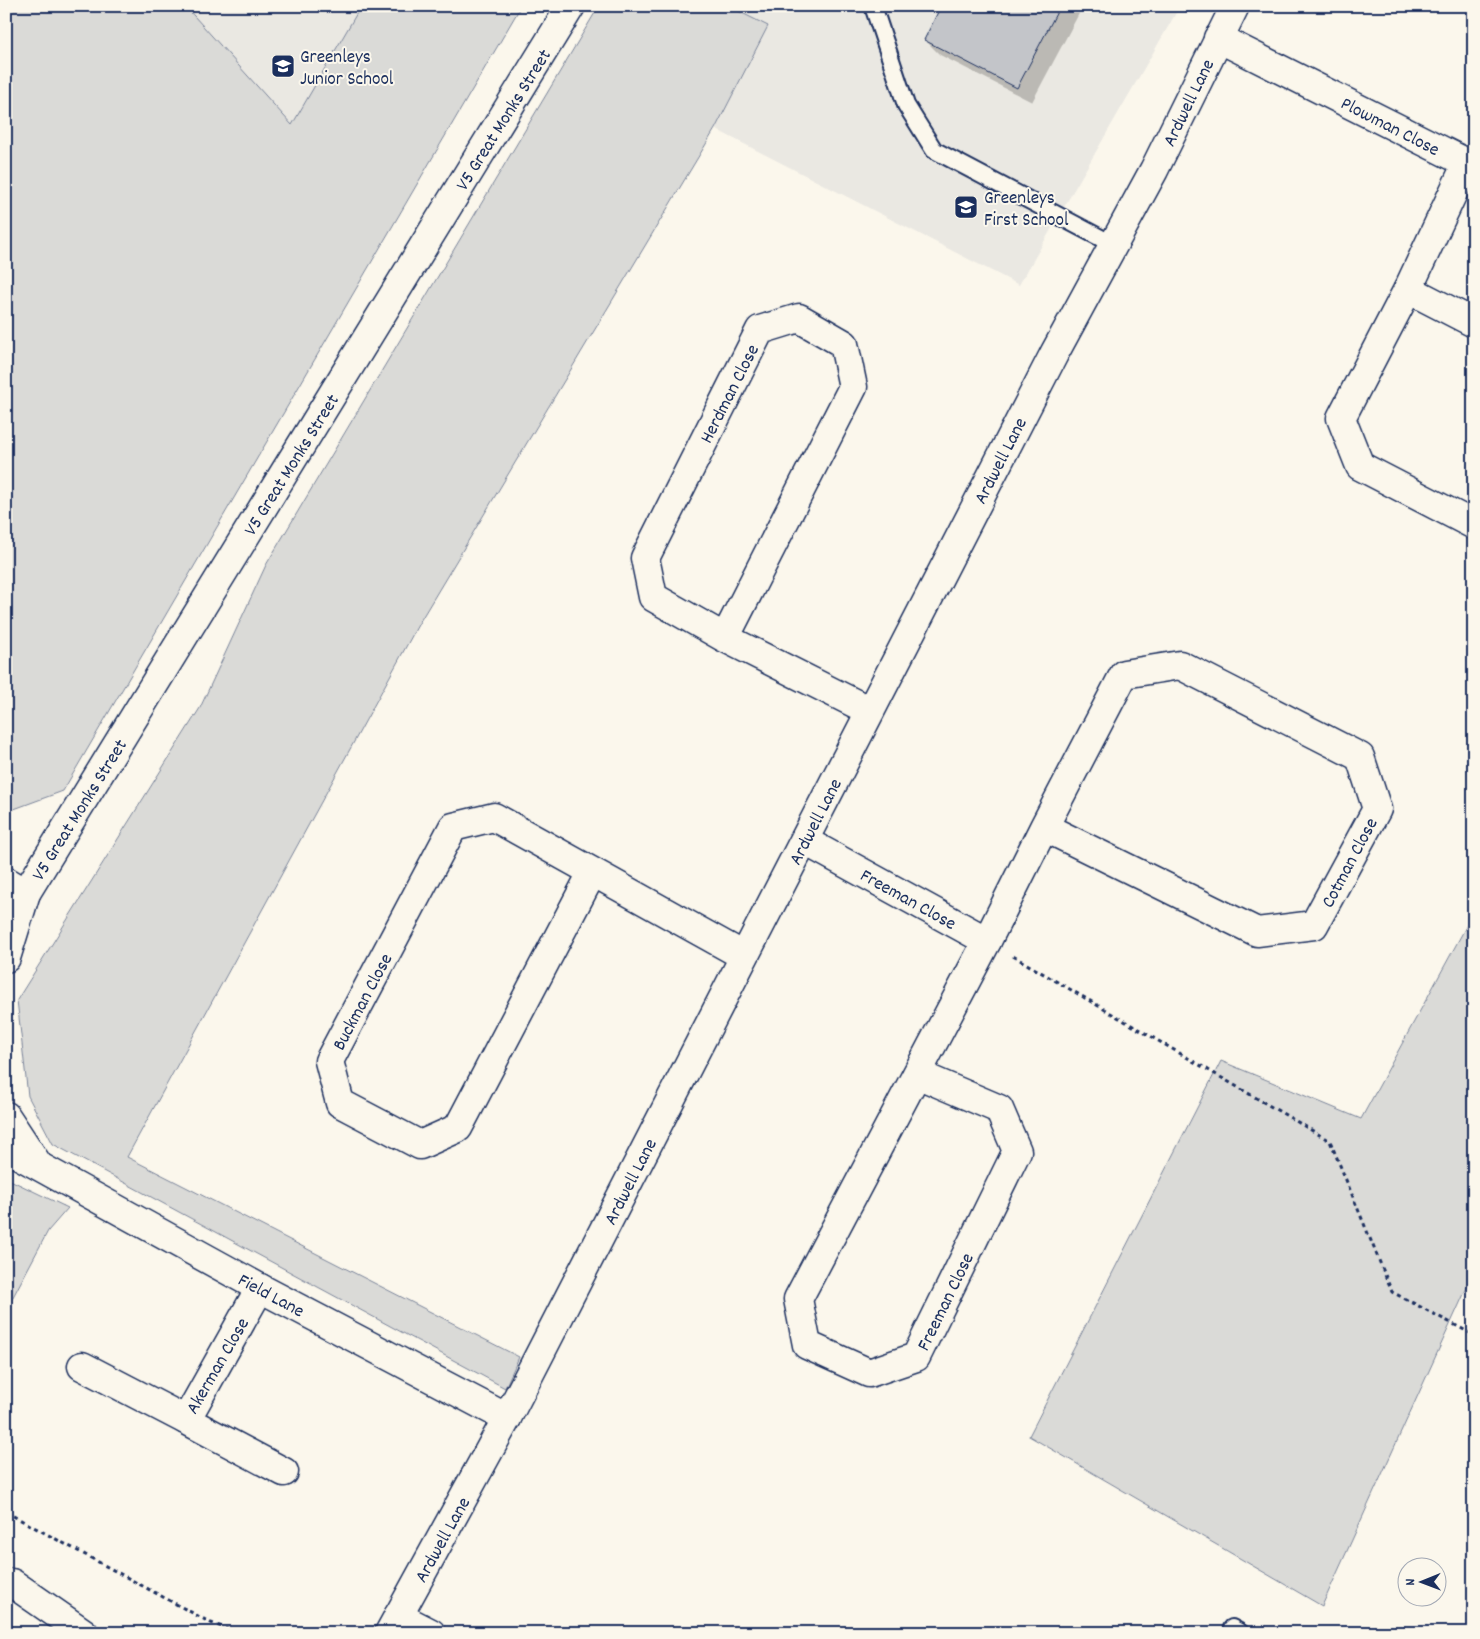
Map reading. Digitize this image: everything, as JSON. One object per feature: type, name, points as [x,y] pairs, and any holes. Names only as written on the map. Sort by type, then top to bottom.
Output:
[{"type":"street","name":"V5 Great Monks Street","points":[[6,921],[16,887],[571,6]]},
{"type":"street","name":"Ardwell Lane","points":[[394,1624],[508,1418],[1049,363],[1114,245],[1235,6]]},
{"type":"street","name":"Plowman Close","points":[[1218,38],[1470,157],[1408,290],[1340,418],[1360,466],[1474,525]]},
{"type":"street","points":[[1408,290],[1474,323]]},
{"type":"street","name":"Herdman Close","points":[[725,638],[853,387],[844,344],[799,318],[760,330],[644,558],[652,598],[725,638],[870,711]]},
{"type":"street","name":"Cotman Close","points":[[987,941],[1044,827],[1124,674],[1180,665],[1360,757],[1377,809],[1314,925],[1256,932],[1044,827]]},
{"type":"street","name":"Buckman Close","points":[[592,873],[458,1128],[420,1145],[340,1103],[329,1061],[453,827],[494,817],[744,956]]},
{"type":"street","name":"Freeman Close","points":[[805,841],[987,941],[798,1300],[807,1345],[869,1372],[916,1357],[1017,1150],[999,1110],[917,1074]]},
{"type":"street","points":[[6,958],[16,887]]},
{"type":"street","name":"Field Lane","points":[[6,1116],[39,1166]]},
{"type":"street","name":"Field Lane","points":[[6,1148],[260,1288],[508,1418]]},
{"type":"street","name":"Akerman Close","points":[[82,1366],[186,1420],[260,1288]]},
{"type":"street","points":[[186,1420],[284,1472]]},
{"type":"street","points":[[12,1583],[84,1633]]},
{"type":"street","points":[[394,1624],[431,1633]]},
{"type":"lane","points":[[873,6],[906,105],[934,150],[1114,245]]},
{"type":"path","points":[[987,941],[1330,1141],[1392,1292],[1474,1335]]},
{"type":"path","points":[[6,1512],[211,1623],[239,1633]]},
{"type":"shaded area","points":[[6,6],[185,6],[292,125],[361,6],[521,6],[63,791],[6,812]]},
{"type":"shaded area","name":"Greenleys Junior School","points":[[185,6],[361,6],[292,126]]},
{"type":"shaded area","points":[[599,6],[728,6],[768,26],[715,129],[419,623],[127,1157],[519,1357],[505,1388],[53,1144],[28,1096],[17,1000],[200,708],[266,565]]},
{"type":"shaded area","name":"Greenleys First School","points":[[728,6],[1180,6],[1019,285],[715,129],[767,26]]},
{"type":"shaded area","points":[[1474,912],[1474,1272],[1322,1606],[1029,1436],[1221,1061],[1361,1119]]},
{"type":"shaded area","points":[[6,1178],[68,1208],[48,1231],[6,1310]]},
{"type":"building","points":[[941,6],[1060,6],[1017,88],[924,40]]},
{"type":"place","name":"Greenleys Junior School","points":[[283,66]]},
{"type":"place","name":"Greenleys First School","points":[[966,207]]}]
